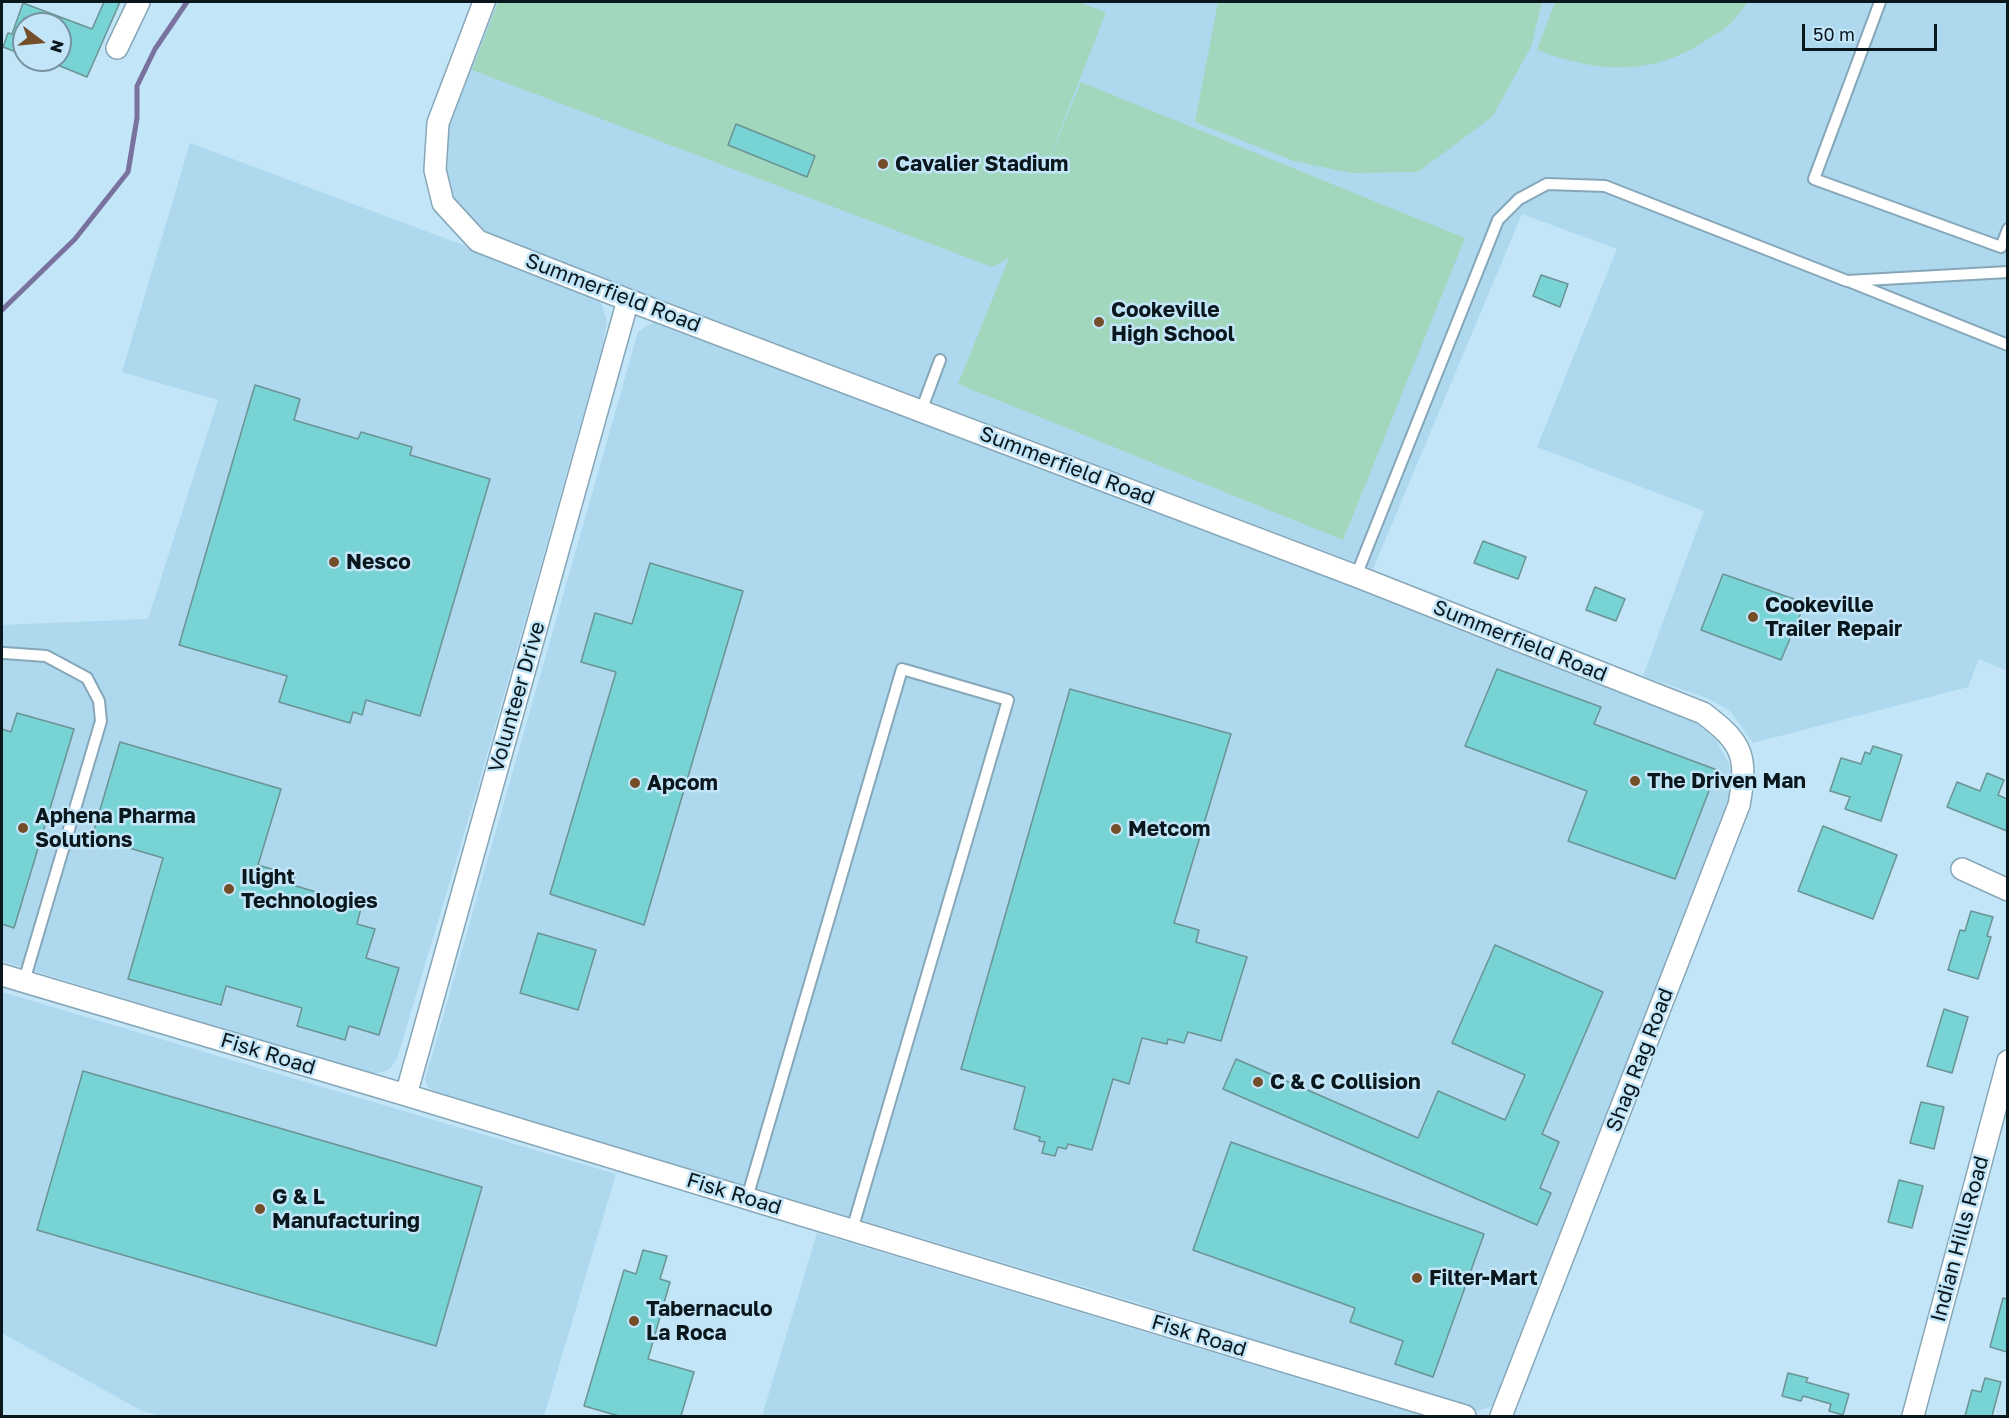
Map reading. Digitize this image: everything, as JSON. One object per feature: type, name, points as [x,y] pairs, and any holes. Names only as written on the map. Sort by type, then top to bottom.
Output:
[{"type":"street","points":[[117,48],[139,2]]},
{"type":"street","name":"Summerfield Road","points":[[484,2],[438,123],[435,170],[442,203],[478,241],[1356,576],[1703,713]]},
{"type":"street","name":"Volunteer Drive","points":[[406,1095],[628,300]]},
{"type":"street","name":"Shag Rag Road","points":[[1501,1416],[1739,805],[1745,775],[1741,752],[1726,730],[1703,713]]},
{"type":"street","points":[[1962,869],[2007,890]]},
{"type":"street","name":"Fisk Road","points":[[2,975],[1465,1416]]},
{"type":"street","name":"Indian Hills Road","points":[[1913,1416],[2007,1061]]},
{"type":"lane","points":[[1880,2],[1814,179],[2001,247],[2007,229]]},
{"type":"lane","points":[[1356,576],[1498,220],[1519,199],[1547,184],[1605,186],[2007,345]]},
{"type":"lane","points":[[1847,281],[2007,272]]},
{"type":"lane","points":[[921,411],[940,360]]},
{"type":"lane","points":[[4,653],[46,656],[87,678],[99,701],[101,722],[24,981]]},
{"type":"lane","points":[[747,1198],[902,669],[1008,700],[852,1230]]},
{"type":"shaded area","name":"Cookeville High School","points":[[492,2],[2007,2],[2007,671],[1979,659],[1968,687],[1753,743],[1730,711],[1709,699],[1643,676],[1704,511],[1537,447],[1617,249],[1522,214],[1373,569],[493,236],[469,219],[455,200],[445,173],[444,149],[448,120]]},
{"type":"shaded area","points":[[190,143],[586,291],[601,303],[607,321],[602,348],[475,797],[397,1059],[390,1069],[379,1073],[367,1073],[2,961],[2,625],[148,619],[218,400],[122,372]]},
{"type":"shaded area","points":[[659,321],[1687,712],[1715,738],[1729,764],[1733,790],[1732,802],[1497,1402],[1490,1407],[1476,1411],[1135,1302],[607,1144],[428,1087],[425,1080],[638,332]]},
{"type":"shaded area","points":[[2,992],[616,1174],[544,1416],[160,1416],[142,1411],[2,1333]]},
{"type":"shaded area","points":[[817,1233],[1138,1330],[1425,1416],[762,1416]]},
{"type":"green space","points":[[498,2],[1078,2],[1106,12],[1042,177],[1081,82],[1465,238],[1343,540],[958,384],[1009,258],[992,267],[472,70]]},
{"type":"green space","points":[[1218,2],[1542,2],[1531,47],[1492,117],[1418,172],[1351,173],[1294,161],[1195,122]]},
{"type":"green space","points":[[1555,2],[1748,2],[1726,28],[1667,60],[1646,65],[1603,67],[1560,58],[1537,50]]},
{"type":"building","points":[[104,2],[120,2],[87,77],[72,71],[72,21],[92,29]]},
{"type":"building","points":[[23,3],[47,12],[20,12]]},
{"type":"building","points":[[8,33],[12,34],[12,50],[3,47]]},
{"type":"building","points":[[736,124],[815,156],[807,177],[728,145]]},
{"type":"building","points":[[1541,275],[1568,284],[1560,307],[1533,296]]},
{"type":"building","name":"Nesco","points":[[255,385],[300,399],[294,420],[358,439],[361,432],[412,447],[410,455],[490,479],[420,716],[366,700],[362,715],[353,712],[350,723],[279,702],[287,676],[179,645]]},
{"type":"building","points":[[1483,541],[1526,557],[1518,579],[1474,563]]},
{"type":"building","name":"Apcom","points":[[650,563],[743,591],[644,925],[550,894],[616,672],[581,662],[595,613],[632,624]]},
{"type":"building","name":"Cookeville Trailer Repair","points":[[1723,574],[1805,603],[1781,660],[1701,630]]},
{"type":"building","points":[[1595,587],[1625,599],[1616,621],[1586,610]]},
{"type":"building","name":"The Driven Man","points":[[1497,669],[1601,707],[1594,724],[1717,770],[1675,879],[1568,841],[1587,791],[1465,746]]},
{"type":"building","name":"Metcom","points":[[1070,689],[1231,734],[1174,923],[1199,930],[1196,942],[1247,957],[1221,1041],[1188,1032],[1184,1043],[1168,1039],[1167,1044],[1142,1038],[1129,1084],[1113,1079],[1092,1150],[1068,1144],[1066,1149],[1058,1147],[1055,1156],[1042,1153],[1045,1142],[1039,1141],[1040,1137],[1014,1129],[1025,1087],[961,1069]]},
{"type":"building","name":"Aphena Pharma Solutions","points":[[17,713],[74,729],[14,928],[2,924],[2,729],[11,732]]},
{"type":"building","name":"Ilight Technologies","points":[[120,742],[281,789],[258,865],[295,876],[293,885],[316,892],[315,895],[361,908],[357,924],[375,929],[366,958],[399,968],[379,1035],[349,1026],[345,1040],[297,1026],[302,1008],[226,986],[221,1005],[128,979],[163,858],[92,837]]},
{"type":"building","points":[[1873,746],[1902,755],[1881,821],[1845,809],[1850,797],[1830,791],[1841,758],[1861,764],[1865,752],[1870,754]]},
{"type":"building","points":[[1987,773],[2004,780],[1998,795],[2007,799],[2007,831],[1947,807],[1957,782],[1980,791]]},
{"type":"building","points":[[1823,826],[1897,855],[1873,919],[1798,891]]},
{"type":"building","points":[[1971,911],[1993,917],[1987,936],[1991,937],[1978,979],[1948,970],[1960,930],[1965,931]]},
{"type":"building","points":[[538,933],[596,950],[578,1010],[520,993]]},
{"type":"building","name":"C & C Collision","points":[[1495,945],[1603,992],[1542,1134],[1559,1142],[1540,1188],[1551,1193],[1537,1225],[1223,1089],[1236,1059],[1418,1138],[1438,1091],[1505,1120],[1525,1075],[1452,1043]]},
{"type":"building","points":[[1944,1009],[1968,1017],[1952,1073],[1927,1066]]},
{"type":"building","name":"G & L Manufacturing","points":[[83,1071],[482,1187],[436,1346],[37,1230]]},
{"type":"building","points":[[1921,1102],[1944,1107],[1934,1149],[1910,1143]]},
{"type":"building","name":"Filter-Mart","points":[[1231,1142],[1484,1234],[1433,1377],[1395,1364],[1403,1341],[1350,1322],[1355,1308],[1193,1250]]},
{"type":"building","points":[[1899,1180],[1923,1186],[1912,1228],[1888,1222]]},
{"type":"building","name":"Tabernaculo La Roca","points":[[643,1250],[667,1256],[660,1279],[670,1282],[648,1359],[694,1372],[681,1416],[619,1416],[584,1406],[624,1270],[636,1274]]},
{"type":"building","points":[[2003,1298],[2007,1299],[2007,1352],[1990,1347]]},
{"type":"building","points":[[1788,1373],[1808,1378],[1806,1382],[1849,1394],[1843,1415],[1829,1411],[1831,1404],[1803,1396],[1801,1401],[1782,1396]]},
{"type":"building","points":[[1985,1378],[2001,1382],[1992,1416],[1965,1416],[1972,1390],[1981,1392]]},
{"type":"waterway","points":[[2,310],[75,239],[128,172],[137,118],[137,86],[155,49],[187,2]]},
{"type":"place","name":"Cavalier Stadium","points":[[883,164]]},
{"type":"place","name":"Cookeville High School","points":[[1099,322]]},
{"type":"place","name":"Nesco","points":[[334,562]]},
{"type":"place","name":"Cookeville Trailer Repair","points":[[1753,617]]},
{"type":"place","name":"The Driven Man","points":[[1635,781]]},
{"type":"place","name":"Apcom","points":[[635,783]]},
{"type":"place","name":"Aphena Pharma Solutions","points":[[23,828]]},
{"type":"place","name":"Metcom","points":[[1116,829]]},
{"type":"place","name":"Ilight Technologies","points":[[229,889]]},
{"type":"place","name":"C & C Collision","points":[[1258,1082]]},
{"type":"place","name":"G & L Manufacturing","points":[[260,1209]]},
{"type":"place","name":"Filter-Mart","points":[[1417,1278]]},
{"type":"place","name":"Tabernaculo La Roca","points":[[634,1321]]}]
